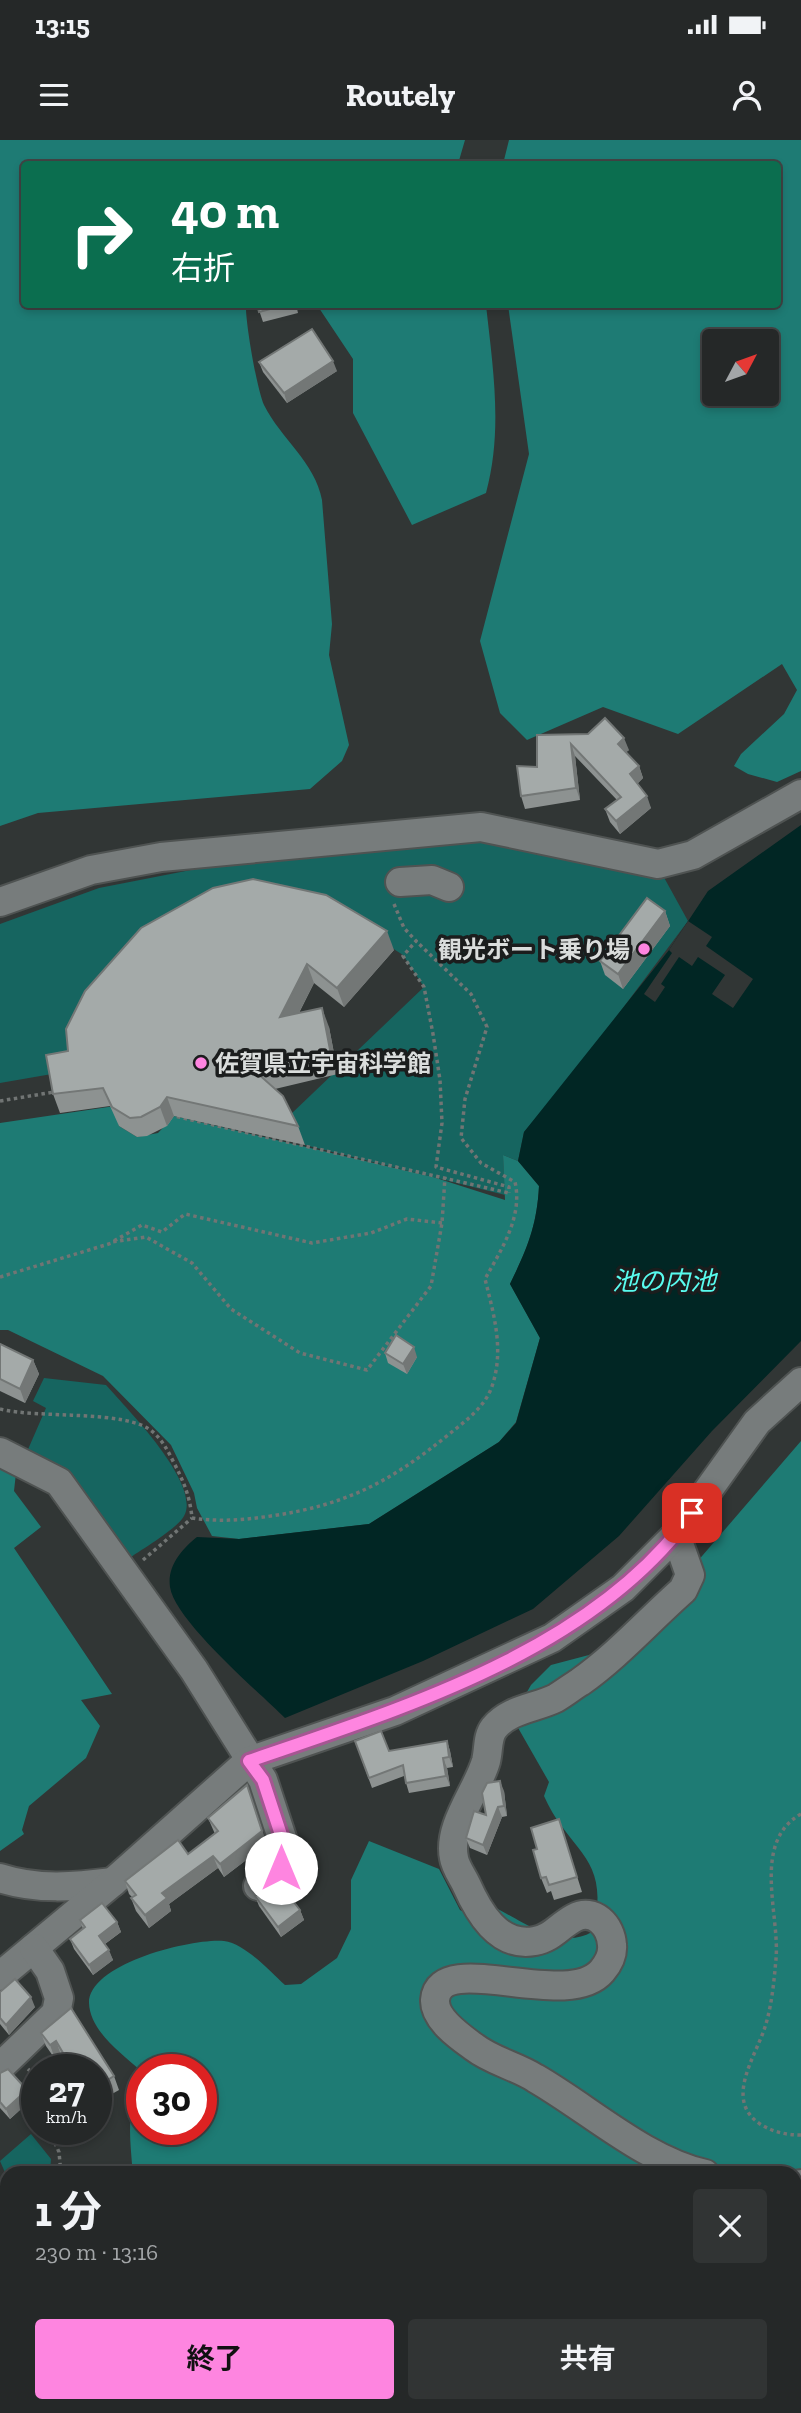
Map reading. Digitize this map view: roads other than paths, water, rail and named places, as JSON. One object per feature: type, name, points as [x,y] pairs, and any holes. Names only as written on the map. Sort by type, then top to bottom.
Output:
[{"type":"street","points":[[0,902],[90,870],[161,857],[481,827],[657,864],[693,855],[801,794]]},
{"type":"street","points":[[400,882],[432,880],[449,887]]},
{"type":"street","points":[[0,1976],[113,1882],[249,1761],[395,1711],[552,1638],[623,1588],[676,1535],[757,1422],[801,1382]]},
{"type":"street","points":[[0,1452],[59,1482],[194,1670],[263,1780],[285,1847],[281,1868],[258,1886]]},
{"type":"street","points":[[676,1535],[690,1575],[683,1590],[583,1679],[555,1699],[515,1713],[495,1727],[489,1737],[486,1760],[454,1837],[453,1857],[477,1909],[494,1930],[510,1939],[531,1942],[550,1937],[575,1917],[587,1915],[601,1920],[610,1931],[613,1949],[607,1964],[593,1981],[582,1985],[561,1988],[468,1977],[451,1979],[441,1986],[435,1997],[436,2011],[476,2050],[534,2077],[636,2144],[687,2166]]},
{"type":"street","points":[[0,1878],[19,1884],[66,1887],[113,1882]]},
{"type":"street","points":[[0,2067],[56,2013],[59,1998],[50,1971],[34,1948]]},
{"type":"water","name":"池の内池","points":[[801,825],[801,1341],[712,1431],[619,1536],[533,1609],[423,1661],[285,1718],[220,1656],[186,1618],[170,1587],[173,1565],[197,1537],[239,1539],[369,1524],[499,1442],[516,1423],[540,1338],[510,1284],[530,1237],[538,1200],[539,1186],[518,1161],[524,1132],[669,950],[708,891]]},
{"type":"place","name":"観光ボート乗り場","points":[[644,949]]},
{"type":"place","name":"佐賀県立宇宙科学館","points":[[201,1063]]}]
